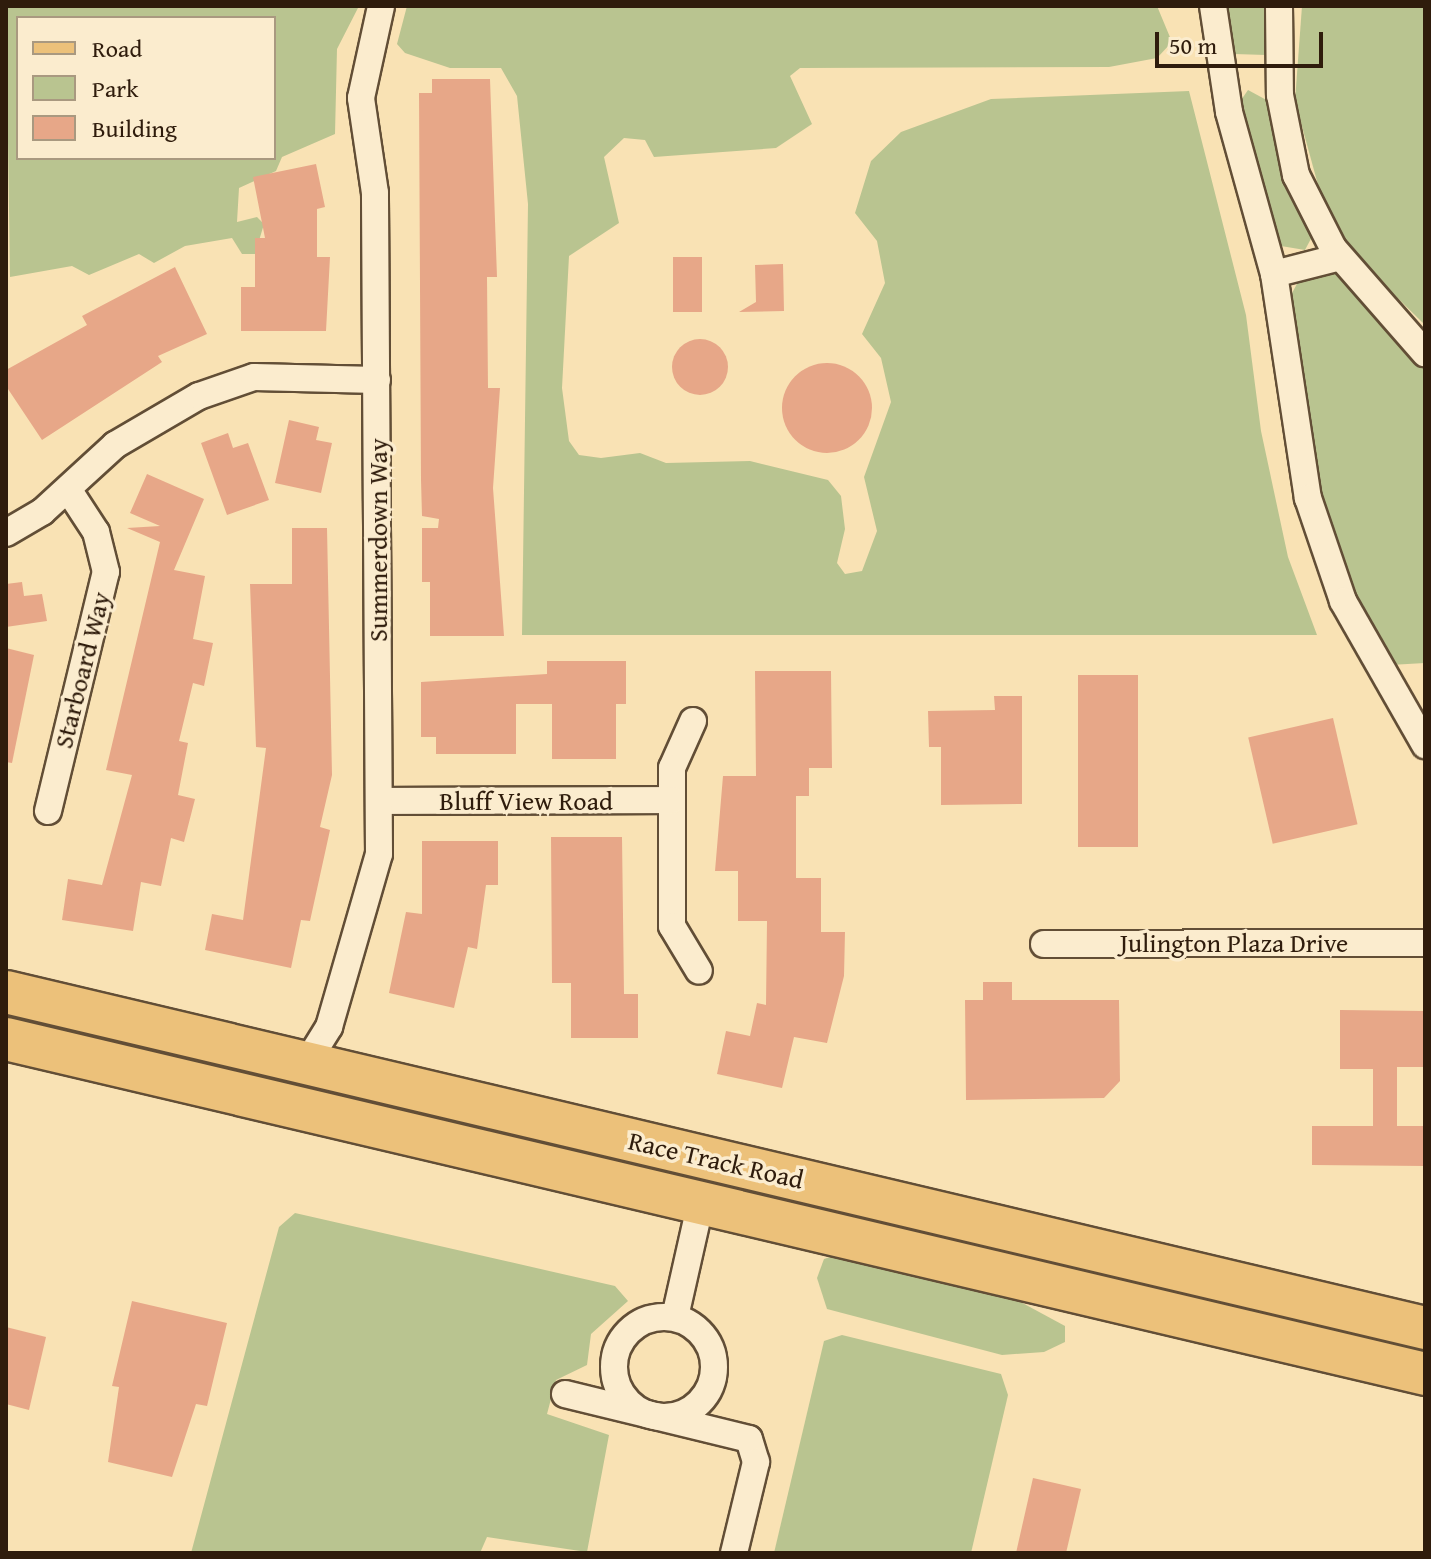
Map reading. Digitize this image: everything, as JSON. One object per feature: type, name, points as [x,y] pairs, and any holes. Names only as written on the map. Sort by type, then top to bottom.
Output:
[{"type":"main road","name":"Race Track Road","points":[[6,992],[1425,1328]]},
{"type":"main road","name":"Race Track Road","points":[[6,1039],[1425,1374]]},
{"type":"main road","points":[[701,1202],[711,1158]]},
{"type":"street","name":"Summerdown Way","points":[[306,1064],[335,1001],[379,854],[375,193],[361,98],[381,6]]},
{"type":"street","points":[[1213,6],[1229,112],[1274,274],[1308,498],[1343,601],[1425,745]]},
{"type":"street","points":[[1279,6],[1286,135],[1314,215],[1340,257],[1425,353]]},
{"type":"street","points":[[1274,274],[1340,257]]},
{"type":"street","points":[[6,533],[68,489],[141,427],[240,382],[377,380]]},
{"type":"street","name":"Starboard Way","points":[[48,811],[106,572],[96,532],[68,489]]},
{"type":"street","points":[[1398,698],[1425,698]]},
{"type":"street","points":[[693,721],[672,768],[672,926],[699,971]]},
{"type":"street","name":"Bluff View Road","points":[[381,801],[672,800]]},
{"type":"street","name":"Julington Plaza Drive","points":[[1044,944],[1425,943]]},
{"type":"street","points":[[675,1317],[701,1202]]},
{"type":"street","points":[[675,1317],[707,1342],[710,1387],[692,1410],[653,1415],[621,1395],[617,1353],[642,1322],[675,1317]]},
{"type":"street","points":[[565,1394],[752,1442],[756,1462],[734,1553]]},
{"type":"green space","points":[[6,6],[359,6],[337,49],[335,134],[282,157],[276,171],[239,188],[237,222],[257,217],[264,224],[255,254],[242,254],[232,238],[185,246],[154,263],[139,254],[89,275],[72,266],[10,277]]},
{"type":"green space","points":[[407,6],[1157,6],[1172,42],[1157,58],[1109,67],[800,68],[790,76],[812,124],[776,148],[654,157],[645,140],[624,138],[604,157],[619,223],[569,256],[562,388],[569,441],[579,455],[601,458],[640,453],[666,463],[750,461],[828,480],[841,496],[845,529],[837,563],[845,574],[862,571],[877,531],[864,477],[891,402],[881,358],[862,334],[885,283],[877,241],[855,213],[871,161],[901,132],[991,99],[1189,91],[1246,315],[1261,431],[1288,557],[1317,635],[522,635],[528,204],[517,96],[501,68],[450,68],[405,53],[397,44]]},
{"type":"green space","points":[[1225,6],[1270,6],[1266,55],[1234,54]]},
{"type":"green space","points":[[1302,6],[1425,6],[1425,325],[1358,259],[1323,203],[1295,101]]},
{"type":"green space","points":[[1248,90],[1272,103],[1314,233],[1305,250],[1281,246],[1273,226],[1239,103]]},
{"type":"green space","points":[[1334,271],[1389,319],[1425,366],[1425,663],[1390,665],[1357,607],[1309,453],[1291,295],[1299,280]]},
{"type":"green space","points":[[295,1213],[615,1286],[628,1301],[591,1334],[587,1365],[556,1380],[547,1414],[609,1435],[587,1552],[487,1537],[480,1553],[191,1553],[279,1227]]},
{"type":"green space","points":[[836,1255],[1006,1294],[1065,1326],[1065,1342],[1044,1352],[1002,1355],[827,1309],[817,1278],[824,1259]]},
{"type":"green space","points":[[842,1335],[1001,1374],[1008,1395],[971,1553],[774,1553],[824,1341]]},
{"type":"building","points":[[432,79],[490,79],[497,277],[487,277],[488,388],[500,388],[493,488],[504,636],[430,636],[430,582],[422,582],[422,528],[438,528],[439,519],[422,516],[421,480],[419,93],[432,93]]},
{"type":"building","points":[[316,164],[325,207],[317,209],[317,257],[330,257],[326,331],[241,331],[241,287],[255,287],[255,238],[265,238],[253,177]]},
{"type":"building","points":[[673,257],[702,257],[702,312],[673,312]]},
{"type":"building","points":[[783,264],[784,311],[739,312],[756,302],[755,265]]},
{"type":"building","points":[[175,267],[207,334],[158,356],[162,362],[42,440],[6,386],[6,370],[87,325],[82,316]]},
{"type":"building","points":[[700,339],[720,347],[728,367],[720,387],[700,395],[680,387],[672,367],[680,347]]},
{"type":"building","points":[[827,363],[844,366],[859,376],[869,391],[872,408],[869,425],[859,440],[844,450],[827,453],[810,450],[795,440],[785,425],[782,408],[785,391],[795,376],[810,366]]},
{"type":"building","points":[[289,420],[319,427],[316,440],[332,443],[321,493],[275,483]]},
{"type":"building","points":[[228,433],[233,448],[248,443],[269,500],[227,515],[201,443]]},
{"type":"building","points":[[147,474],[204,499],[174,570],[205,576],[193,639],[213,643],[204,686],[193,683],[179,741],[188,743],[178,795],[195,799],[184,842],[171,838],[161,886],[141,882],[133,931],[62,920],[68,879],[102,885],[132,775],[106,770],[160,542],[127,528],[160,526],[130,513]]},
{"type":"building","points":[[292,528],[327,528],[332,775],[320,827],[330,830],[310,921],[301,920],[291,968],[205,950],[212,914],[243,920],[266,748],[256,747],[250,584],[292,584]]},
{"type":"building","points":[[22,582],[24,596],[42,594],[47,621],[6,627],[6,584]]},
{"type":"building","points":[[6,648],[34,655],[12,763],[6,762]]},
{"type":"building","points":[[547,661],[626,661],[626,704],[616,704],[616,759],[552,759],[552,704],[516,704],[516,754],[436,754],[436,737],[421,737],[421,682],[547,674]]},
{"type":"building","points":[[755,671],[831,671],[832,768],[809,768],[809,796],[796,796],[796,878],[821,878],[821,932],[845,932],[844,976],[827,1043],[794,1037],[782,1088],[717,1074],[726,1031],[750,1036],[757,1003],[766,1005],[767,921],[738,921],[738,871],[715,871],[723,776],[756,776]]},
{"type":"building","points":[[1078,675],[1138,675],[1138,847],[1078,847]]},
{"type":"building","points":[[994,696],[1022,696],[1022,804],[941,805],[941,747],[929,747],[928,711],[995,710]]},
{"type":"building","points":[[1333,718],[1358,824],[1273,844],[1248,738]]},
{"type":"building","points":[[551,837],[622,837],[624,994],[638,994],[638,1038],[571,1038],[571,983],[552,983]]},
{"type":"building","points":[[422,841],[498,841],[498,885],[486,885],[477,949],[468,947],[454,1008],[389,993],[406,912],[422,914]]},
{"type":"building","points":[[983,982],[1012,982],[1012,1000],[1119,1000],[1120,1081],[1104,1098],[966,1100],[965,1000],[983,1000]]},
{"type":"building","points":[[1340,1010],[1425,1011],[1425,1067],[1397,1067],[1397,1126],[1425,1126],[1425,1166],[1312,1165],[1312,1126],[1373,1126],[1373,1069],[1340,1069]]},
{"type":"building","points":[[132,1301],[227,1323],[207,1406],[196,1404],[172,1477],[108,1462],[119,1387],[112,1386]]},
{"type":"building","points":[[6,1327],[46,1337],[29,1410],[6,1404]]},
{"type":"building","points":[[1033,1478],[1081,1489],[1066,1553],[1016,1553]]}]
